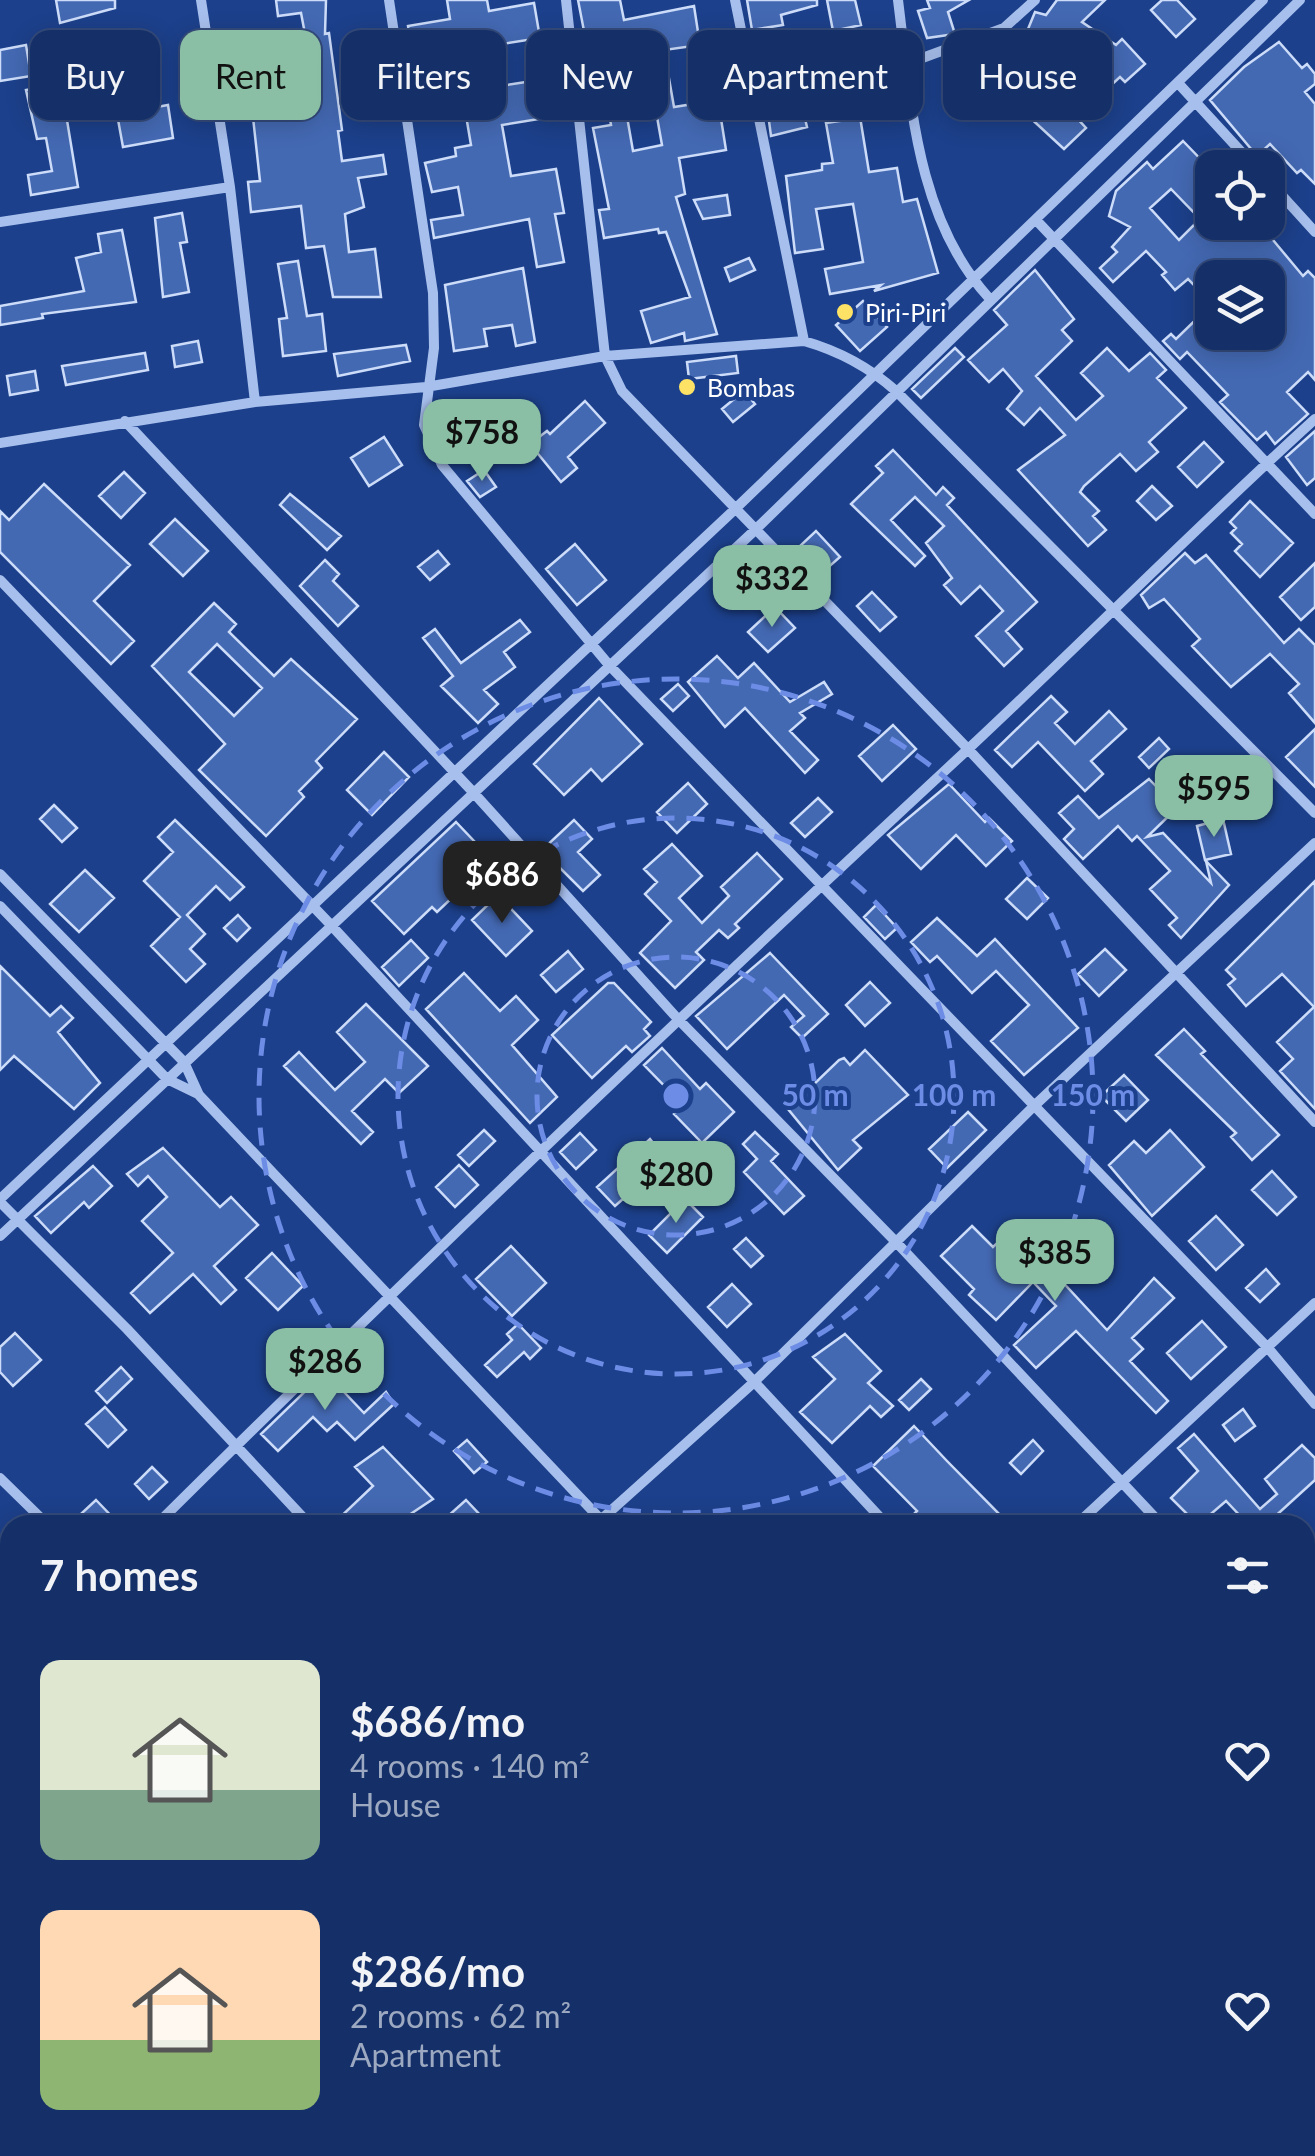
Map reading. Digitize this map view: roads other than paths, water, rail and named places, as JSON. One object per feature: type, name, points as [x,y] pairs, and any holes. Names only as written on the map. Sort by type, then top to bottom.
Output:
[{"type":"street","points":[[201,0],[230,188],[255,402]]},
{"type":"street","points":[[389,0],[433,293],[434,348],[424,425],[442,465],[589,643],[1268,1348],[1315,1404]]},
{"type":"street","points":[[566,0],[605,356],[622,391],[732,511],[968,749],[1315,1122]]},
{"type":"street","points":[[735,0],[804,342]]},
{"type":"street","points":[[898,0],[902,30]]},
{"type":"street","points":[[923,58],[1004,28],[1035,0]]},
{"type":"street","points":[[301,1515],[0,1201],[1037,221],[1263,0]]},
{"type":"street","points":[[0,1236],[472,790],[754,531],[989,298],[1197,104],[1300,0]]},
{"type":"street","points":[[1178,83],[1239,150]]},
{"type":"street","points":[[914,120],[921,164],[950,244],[973,281],[989,298]]},
{"type":"street","points":[[0,222],[230,188]]},
{"type":"street","points":[[1285,199],[1315,232]]},
{"type":"street","points":[[1037,221],[1315,514]]},
{"type":"street","points":[[0,443],[255,402],[426,387],[605,356],[804,342],[831,349],[876,373],[896,391],[1315,814]]},
{"type":"street","points":[[166,1515],[306,1374],[392,1298],[677,1018],[968,749],[1315,419]]},
{"type":"street","points":[[125,421],[472,790],[677,1018],[896,1242],[1153,1515]]},
{"type":"street","points":[[0,580],[330,924],[877,1515]]},
{"type":"street","points":[[609,1515],[752,1384],[1034,1106],[1315,843]]},
{"type":"street","points":[[0,874],[184,1062],[199,1094],[593,1515]]},
{"type":"street","points":[[0,906],[167,1079],[199,1094]]},
{"type":"street","points":[[1088,1515],[1315,1303]]},
{"type":"street","points":[[0,1478],[38,1515]]},
{"type":"place","name":"Piri-Piri","points":[[845,312]]},
{"type":"place","name":"Bombas","points":[[687,387]]}]
